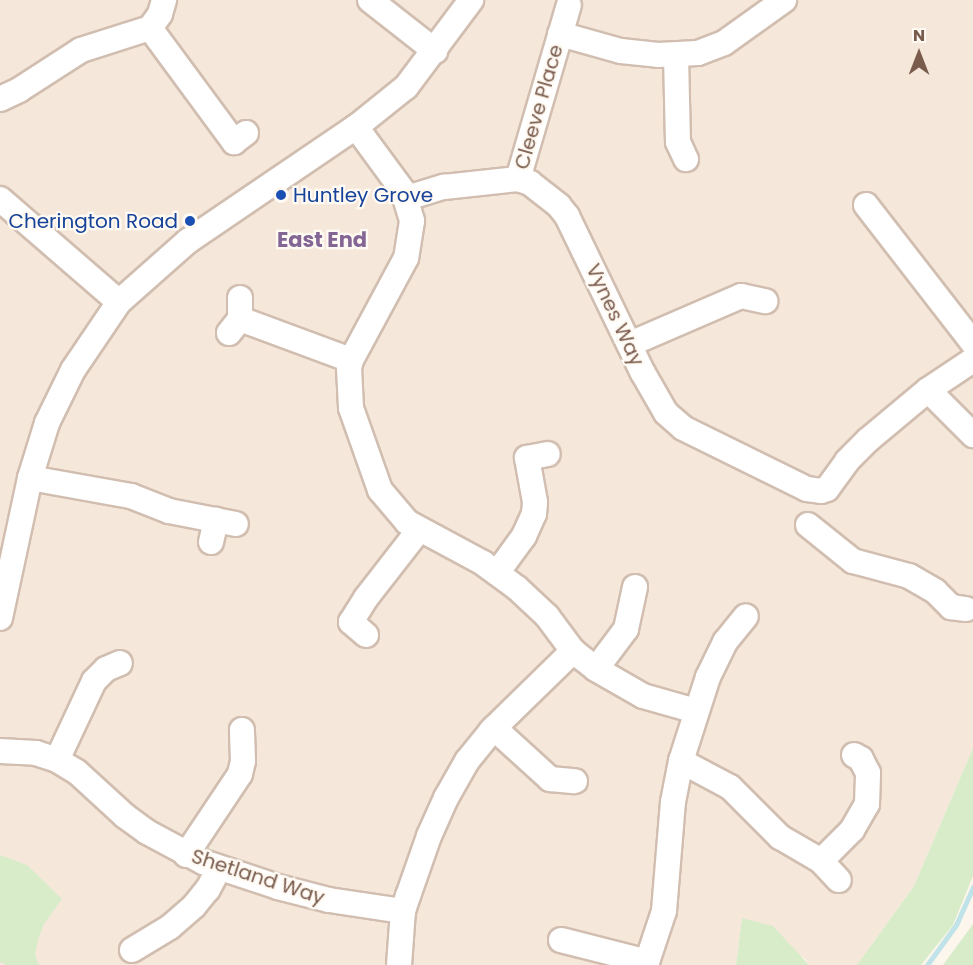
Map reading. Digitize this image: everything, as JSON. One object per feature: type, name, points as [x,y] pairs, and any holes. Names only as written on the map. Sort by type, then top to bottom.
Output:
[{"type":"street","points":[[0,99],[19,90],[81,50],[150,28],[160,14],[164,0]]},
{"type":"street","points":[[370,0],[435,51]]},
{"type":"street","points":[[0,618],[30,478],[47,423],[59,395],[119,302],[188,241],[356,127],[406,87],[471,0]]},
{"type":"street","name":"Cleeve Place","points":[[560,34],[621,51],[676,55],[715,48],[784,0]]},
{"type":"street","name":"Cleeve Place","points":[[518,179],[569,5]]},
{"type":"street","points":[[150,28],[234,142],[246,133]]},
{"type":"street","points":[[675,149],[676,55]]},
{"type":"street","points":[[356,127],[393,174],[407,198],[412,228],[406,258],[351,360],[350,403],[374,478],[392,508],[419,530],[468,554],[497,573],[547,616],[573,651],[596,669],[643,696],[696,711]]},
{"type":"street","points":[[407,198],[444,187],[518,179]]},
{"type":"street","name":"Vynes Way","points":[[518,179],[530,183],[559,206],[567,216],[655,397],[676,423],[803,487],[820,491]]},
{"type":"street","points":[[0,199],[119,302]]},
{"type":"street","points":[[866,205],[973,343]]},
{"type":"street","points":[[630,344],[695,314],[754,294]]},
{"type":"street","points":[[236,317],[351,360]]},
{"type":"street","points":[[955,611],[935,591],[909,576],[853,561],[806,529],[820,491],[828,488],[844,463],[928,390],[973,360]]},
{"type":"street","points":[[928,390],[962,427],[973,435]]},
{"type":"street","points":[[497,573],[524,536],[534,514],[535,502],[527,458],[548,454]]},
{"type":"street","points":[[30,478],[130,496],[221,529]]},
{"type":"street","points":[[366,635],[351,622],[366,598],[419,530]]},
{"type":"street","points":[[596,669],[623,635],[630,617],[636,585]]},
{"type":"street","points":[[561,940],[647,964],[664,911],[673,802],[681,761],[712,668],[742,630]]},
{"type":"street","points":[[399,965],[404,911],[437,816],[467,760],[494,728],[573,651]]},
{"type":"street","points":[[57,760],[90,687],[105,662]]},
{"type":"street","points":[[494,728],[550,779],[575,781]]},
{"type":"street","points":[[186,855],[253,761],[242,730]]},
{"type":"street","name":"Shetland Way","points":[[0,751],[36,753],[57,760],[77,772],[125,816],[186,855],[219,868],[337,902],[404,911]]},
{"type":"street","points":[[821,861],[852,830],[867,804],[868,773],[861,759],[854,755]]},
{"type":"street","points":[[681,761],[726,784],[784,841],[821,861],[839,880]]},
{"type":"street","points":[[132,950],[170,927],[194,906],[208,889],[219,868]]},
{"type":"shaded area","points":[[0,0],[973,0],[973,748],[914,886],[857,965],[809,965],[805,959],[742,918],[736,965],[0,965]]},
{"type":"green space","points":[[973,748],[973,876],[953,925],[921,965],[857,965],[914,886]]},
{"type":"green space","points":[[0,855],[27,865],[62,899],[44,924],[38,940],[35,955],[39,965],[6,965],[0,962]]},
{"type":"green space","points":[[742,918],[773,926],[809,965],[736,965]]},
{"type":"green space","points":[[973,924],[973,965],[943,965]]},
{"type":"waterway","points":[[927,965],[956,925],[973,887]]},
{"type":"place","name":"Huntley Grove","points":[[281,195]]},
{"type":"place","name":"Cherington Road","points":[[190,221]]},
{"type":"district","name":"East End","points":[[322,240]]}]
